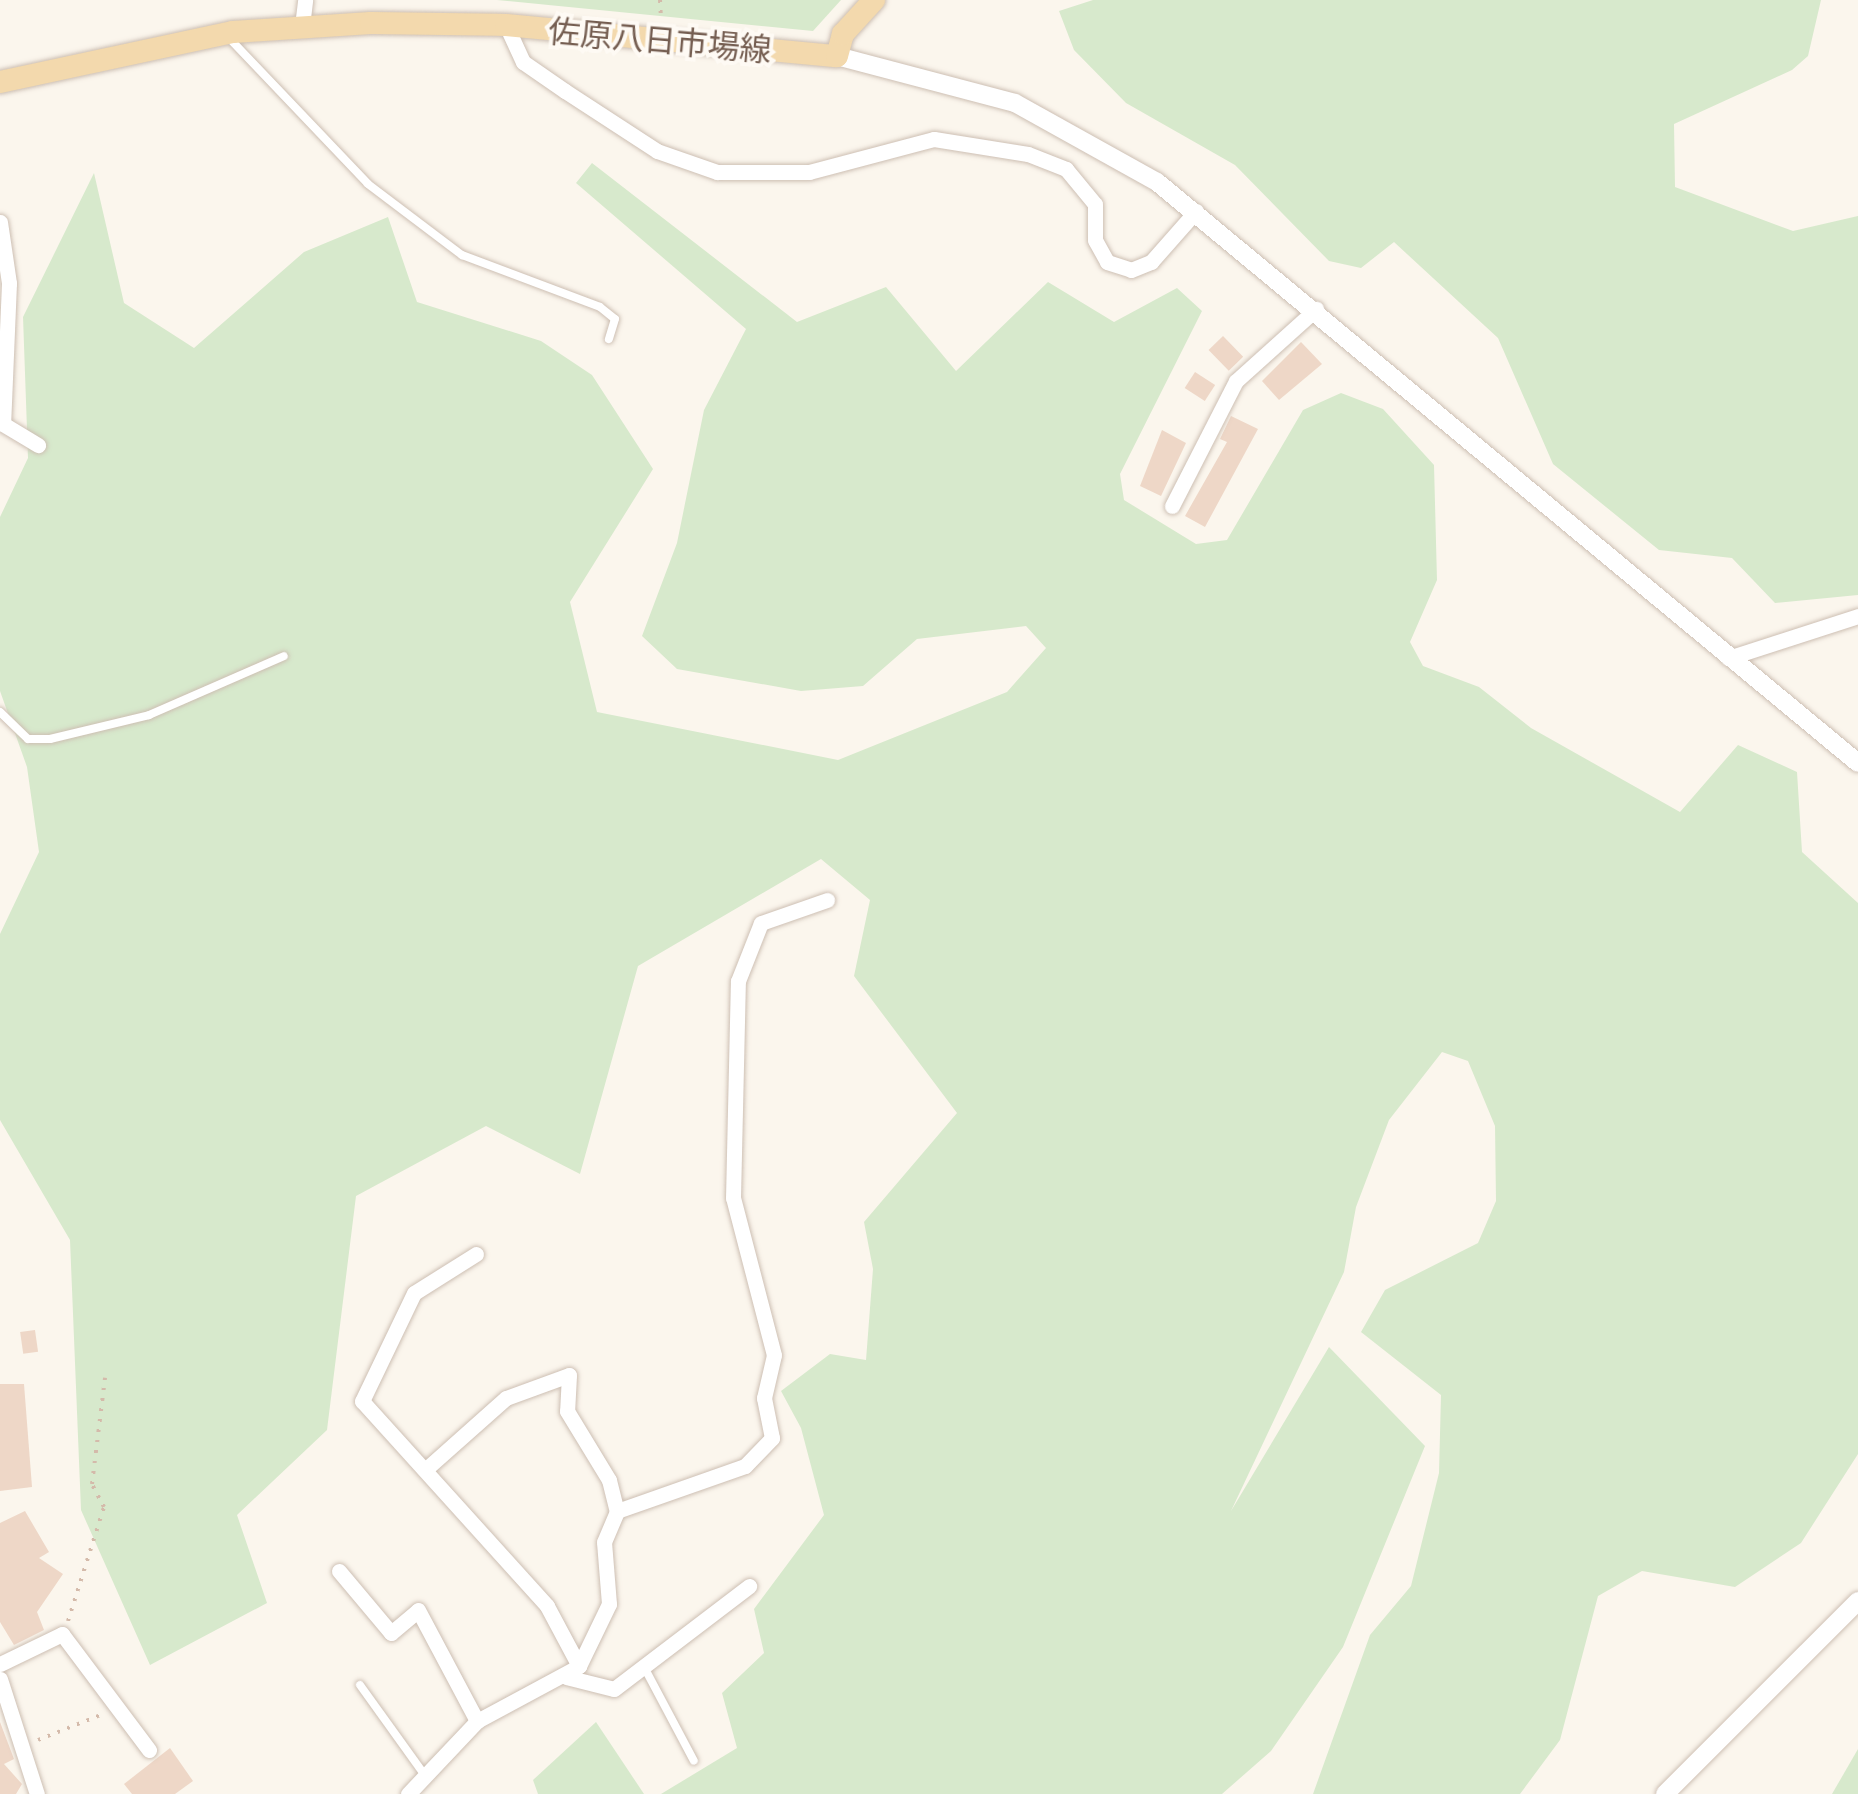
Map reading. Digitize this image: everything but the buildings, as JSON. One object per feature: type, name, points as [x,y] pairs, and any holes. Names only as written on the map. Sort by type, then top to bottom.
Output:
[{"type":"main road","points":[[837,56],[843,34],[874,0]]},
{"type":"main road","name":"佐原八日市場線","points":[[0,82],[224,34],[302,26],[506,25],[837,56]]},
{"type":"street","points":[[302,26],[305,0]]},
{"type":"street","points":[[506,25],[523,62],[657,151],[717,172],[809,172],[934,139],[1028,154],[1066,169],[1095,204],[1095,240],[1108,262],[1131,270],[1152,262],[1196,211]]},
{"type":"street","points":[[837,56],[1015,102],[1196,211],[1858,764]]},
{"type":"street","points":[[0,222],[10,336],[1,424],[38,445]]},
{"type":"street","points":[[1172,506],[1236,381],[1316,309]]},
{"type":"street","points":[[1728,658],[1858,616]]},
{"type":"street","points":[[616,1511],[744,1466],[772,1438],[764,1398],[774,1355],[733,1198],[738,980],[760,923],[827,900]]},
{"type":"street","points":[[476,1254],[414,1293],[362,1401],[547,1606],[580,1666]]},
{"type":"street","points":[[408,1794],[423,1789],[477,1721],[566,1677],[580,1666],[609,1604],[604,1542],[616,1511],[609,1480],[567,1411],[569,1375],[506,1398],[426,1469]]},
{"type":"street","points":[[340,1571],[391,1633],[418,1610],[477,1721]]},
{"type":"street","points":[[566,1677],[614,1689],[749,1586]]},
{"type":"street","points":[[1665,1794],[1858,1600]]},
{"type":"street","points":[[0,1664],[62,1634],[150,1750]]},
{"type":"street","points":[[0,1679],[37,1794]]},
{"type":"lane","points":[[224,34],[368,184],[462,255],[600,307],[614,319],[608,339]]},
{"type":"lane","points":[[0,712],[28,739],[50,739],[150,715],[284,656]]},
{"type":"lane","points":[[644,1666],[694,1761]]},
{"type":"lane","points":[[360,1685],[424,1768],[423,1789]]},
{"type":"path","points":[[660,0],[662,11]]},
{"type":"path","points":[[62,1634],[104,1507],[92,1484],[106,1378]]},
{"type":"path","points":[[45,1737],[89,1721]]},
{"type":"green space","points":[[497,0],[841,0],[813,31]]},
{"type":"green space","points":[[1093,0],[1821,0],[1808,56],[1792,70],[1674,124],[1675,187],[1793,231],[1858,216],[1858,595],[1775,603],[1732,558],[1659,550],[1553,464],[1498,338],[1394,242],[1361,268],[1329,261],[1235,165],[1126,103],[1074,50],[1059,11]]},
{"type":"green space","points":[[592,163],[797,322],[886,287],[956,371],[1048,282],[1114,322],[1177,288],[1202,311],[1120,474],[1124,500],[1196,544],[1227,540],[1303,410],[1341,393],[1383,409],[1434,465],[1437,580],[1410,642],[1423,666],[1479,687],[1531,728],[1680,812],[1738,745],[1797,772],[1802,852],[1858,903],[1858,1454],[1801,1543],[1735,1587],[1642,1571],[1598,1596],[1560,1740],[1520,1794],[1313,1794],[1370,1635],[1411,1586],[1439,1473],[1441,1395],[1361,1332],[1385,1290],[1478,1243],[1496,1201],[1495,1126],[1468,1061],[1442,1052],[1389,1120],[1356,1207],[1344,1272],[1231,1511],[1329,1347],[1425,1446],[1343,1647],[1271,1751],[1222,1794],[661,1794],[737,1748],[722,1693],[764,1653],[754,1609],[824,1515],[801,1428],[781,1391],[830,1354],[866,1360],[873,1269],[864,1222],[957,1113],[854,976],[870,900],[821,859],[638,966],[580,1174],[486,1126],[356,1196],[327,1430],[237,1515],[267,1603],[150,1665],[81,1510],[70,1240],[0,1120],[0,934],[39,852],[27,767],[0,691],[0,517],[28,458],[23,317],[94,173],[124,303],[194,348],[304,252],[388,217],[417,302],[541,341],[592,375],[653,469],[570,602],[597,712],[838,760],[1007,692],[1046,648],[1026,626],[917,639],[863,686],[801,691],[677,669],[642,636],[677,543],[704,410],[746,329],[576,183]]},
{"type":"green space","points":[[596,1722],[644,1794],[538,1794],[533,1780]]},
{"type":"green space","points":[[1858,1749],[1858,1794],[1832,1794]]}]
